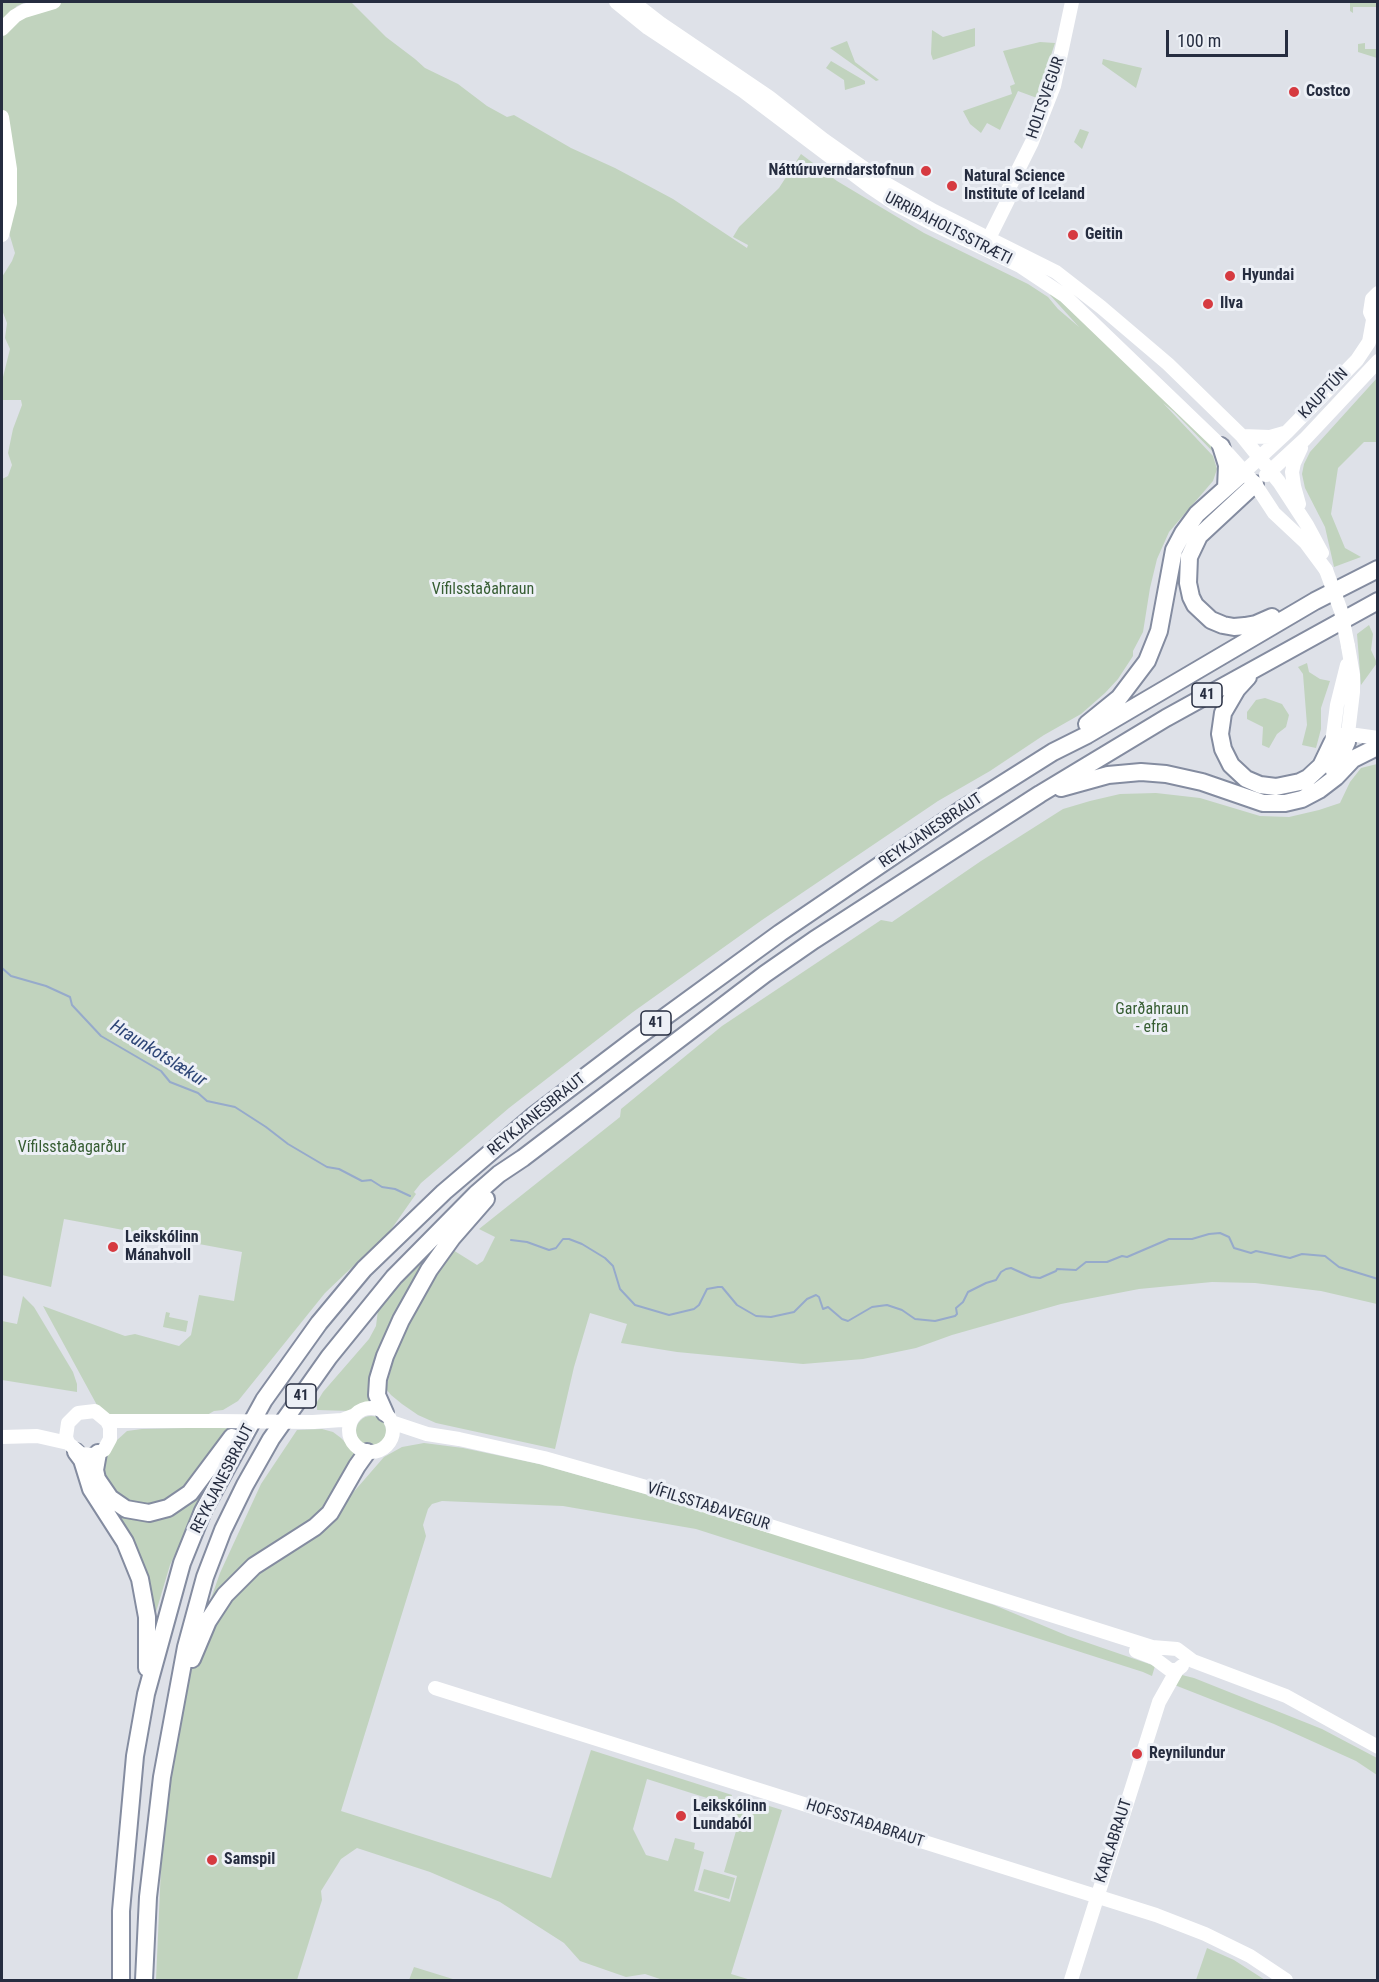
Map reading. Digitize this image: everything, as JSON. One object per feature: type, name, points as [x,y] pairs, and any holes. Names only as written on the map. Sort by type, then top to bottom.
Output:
[{"type":"highway","points":[[1221,446],[1227,465],[1226,488]]},
{"type":"highway","points":[[1053,752],[1119,698],[1147,662],[1159,631],[1174,550],[1197,514],[1226,488],[1249,478]]},
{"type":"highway","points":[[1249,478],[1205,528],[1190,551],[1187,570],[1191,597],[1211,620],[1234,627],[1256,624],[1377,564]]},
{"type":"highway","name":"REYKJANESBRAUT","points":[[121,1980],[121,1911],[135,1756],[146,1694],[170,1603],[195,1529],[264,1400],[320,1323],[364,1269],[444,1192],[497,1146],[636,1038],[743,959],[961,810],[1053,752],[1087,735],[1315,602],[1377,569]]},
{"type":"highway","name":"REYKJANESBRAUT","points":[[144,1980],[151,1865],[162,1777],[186,1647],[205,1576],[223,1530],[271,1439],[328,1357],[393,1277],[499,1174],[524,1158],[765,974],[814,940],[1040,794],[1166,718],[1377,602]]},
{"type":"highway","points":[[1255,669],[1228,702],[1220,722],[1223,748],[1236,771],[1260,785],[1289,786],[1308,778],[1315,772],[1340,737]]},
{"type":"highway","points":[[1328,783],[1340,737]]},
{"type":"highway","points":[[1040,794],[1108,775],[1142,772],[1186,778],[1230,793],[1274,804],[1302,799],[1328,783],[1353,759],[1377,747]]},
{"type":"highway","points":[[388,1418],[378,1395],[378,1379],[385,1356],[410,1303],[429,1270],[452,1238],[479,1205],[515,1171],[524,1158]]},
{"type":"highway","points":[[98,1453],[95,1470],[110,1498],[119,1506],[134,1512],[161,1511],[190,1493],[235,1432],[264,1400]]},
{"type":"highway","points":[[72,1447],[82,1460],[91,1490],[125,1542],[140,1579],[147,1623],[146,1694]]},
{"type":"highway","points":[[177,1696],[208,1621],[225,1595],[254,1566],[315,1527],[330,1513],[357,1466],[368,1452]]},
{"type":"street","points":[[2,29],[15,16],[24,11],[54,2]]},
{"type":"street","name":"URRIÐAHOLTSSTRÆTI","points":[[616,2],[648,28],[743,91],[870,187],[903,208],[1064,278],[1168,364],[1242,436],[1260,458]]},
{"type":"street","name":"URRIÐAHOLTSSTRÆTI","points":[[633,2],[769,97],[885,183],[983,241],[1065,296],[1221,446],[1249,478]]},
{"type":"street","name":"HOLTSVEGUR","points":[[983,241],[1008,200],[1008,190],[1032,142],[1054,86],[1072,2]]},
{"type":"street","points":[[2,117],[10,169],[10,203],[2,235]]},
{"type":"street","name":"KAUPTÚN","points":[[1249,478],[1260,458],[1364,351],[1375,323],[1370,305],[1377,293]]},
{"type":"street","name":"KAUPTÚN","points":[[1249,478],[1271,471],[1364,378],[1377,361]]},
{"type":"street","points":[[1242,436],[1270,437],[1287,432]]},
{"type":"street","points":[[1305,439],[1292,472],[1295,492],[1324,559],[1341,611],[1353,675],[1352,698],[1340,737]]},
{"type":"street","points":[[1260,458],[1308,525]]},
{"type":"street","points":[[1249,478],[1274,513],[1306,543],[1326,570]]},
{"type":"street","points":[[1340,737],[1337,705],[1346,675],[1348,650]]},
{"type":"street","points":[[1352,698],[1357,717],[1366,729],[1377,737]]},
{"type":"street","points":[[1340,737],[1377,737]]},
{"type":"street","points":[[1340,737],[1377,747]]},
{"type":"street","name":"VÍFILSSTAÐAVEGUR","points":[[109,1427],[136,1422],[319,1422],[342,1420],[366,1408],[373,1408],[388,1418],[427,1434],[459,1438],[544,1458],[1152,1647],[1176,1652],[1193,1661],[1286,1696],[1377,1747]]},
{"type":"street","points":[[2,1437],[37,1436],[72,1447],[87,1455],[98,1453],[108,1445],[109,1427],[102,1415],[90,1410],[78,1413],[68,1423],[37,1436]]},
{"type":"street","points":[[349,1436],[348,1428],[355,1415]]},
{"type":"street","points":[[388,1418],[393,1433],[388,1444]]},
{"type":"street","name":"VÍFILSSTAÐAVEGUR","points":[[319,1422],[349,1436],[356,1447],[368,1452],[379,1451],[401,1438],[427,1434]]},
{"type":"street","points":[[68,1423],[66,1430],[72,1447]]},
{"type":"street","name":"VÍFILSSTAÐAVEGUR","points":[[985,1595],[1058,1625],[1144,1653],[1171,1667],[1194,1669],[1283,1704],[1316,1713]]},
{"type":"street","points":[[1176,1652],[1184,1661],[1171,1667],[1164,1654],[1176,1652]]},
{"type":"street","name":"KARLABRAUT","points":[[1071,1980],[1171,1667]]},
{"type":"street","name":"HOFSSTAÐABRAUT","points":[[435,1688],[1156,1915],[1250,1956],[1286,1980]]},
{"type":"green space","points":[[2,2],[26,2],[17,6],[2,21]]},
{"type":"green space","name":"Vífilsstaðahraun","points":[[73,2],[351,2],[386,37],[425,68],[458,84],[487,106],[507,117],[514,115],[571,148],[673,199],[747,248],[748,245],[733,237],[739,227],[779,188],[801,154],[837,181],[924,233],[1028,284],[1048,297],[1079,327],[1050,295],[1052,292],[1211,445],[1218,457],[1163,403],[1213,456],[1217,469],[1213,481],[1169,532],[1157,559],[1143,632],[1133,651],[1133,656],[1118,679],[1105,693],[1081,714],[938,801],[762,920],[633,1012],[509,1108],[421,1183],[390,1231],[325,1293],[238,1401],[223,1410],[207,1415],[110,1416],[98,1407],[43,1306],[125,1336],[135,1334],[179,1346],[191,1335],[199,1295],[234,1301],[242,1252],[64,1219],[51,1287],[2,1275],[2,479],[8,476],[12,465],[8,453],[13,429],[22,405],[21,400],[2,400],[2,381],[10,349],[5,338],[7,323],[2,310],[2,277],[15,253],[7,226],[7,133],[2,110],[2,30],[50,4]]},
{"type":"green space","points":[[1350,2],[1377,2],[1377,7],[1353,7],[1353,13],[1350,11]]},
{"type":"green space","points":[[975,28],[975,46],[933,60],[932,30],[943,37]]},
{"type":"green space","points":[[847,41],[855,62],[879,80],[876,81],[830,48]]},
{"type":"green space","points":[[1040,42],[1055,43],[1037,98],[1018,91],[1000,130],[987,123],[981,133],[970,124],[963,111],[1012,94],[1010,86],[1015,84],[1003,51]]},
{"type":"green space","points":[[1365,43],[1365,49],[1377,49],[1377,58],[1358,52],[1358,44]]},
{"type":"green space","points":[[1103,59],[1142,68],[1136,88],[1102,64]]},
{"type":"green space","points":[[831,61],[865,81],[865,84],[845,90],[844,80],[826,68]]},
{"type":"green space","points":[[1080,129],[1089,132],[1082,149],[1074,142]]},
{"type":"green space","points":[[1377,378],[1377,442],[1364,442],[1338,468],[1331,514],[1345,548],[1361,557],[1334,567],[1325,527],[1305,488],[1302,474],[1304,464],[1310,452]]},
{"type":"green space","points":[[1369,625],[1373,634],[1371,650],[1377,663],[1361,685],[1357,634]]},
{"type":"green space","points":[[1307,663],[1309,672],[1320,679],[1330,681],[1321,708],[1321,729],[1316,748],[1302,745],[1307,725],[1303,674],[1298,667]]},
{"type":"green space","points":[[1265,698],[1282,704],[1289,715],[1286,727],[1277,734],[1269,748],[1262,745],[1263,727],[1247,719],[1247,712],[1256,700]]},
{"type":"green space","name":"Garðahraun - efra","points":[[1377,764],[1377,1304],[1321,1291],[1255,1283],[1212,1282],[1139,1289],[1061,1304],[952,1335],[916,1348],[863,1359],[803,1364],[677,1352],[621,1343],[627,1324],[590,1313],[574,1367],[555,1449],[436,1423],[418,1415],[386,1389],[399,1338],[421,1291],[453,1250],[477,1265],[483,1261],[495,1237],[479,1229],[620,1117],[621,1109],[722,1026],[881,920],[892,922],[981,861],[1063,809],[1120,794],[1156,793],[1200,798],[1260,816],[1289,817],[1340,803],[1350,782],[1361,768]]},
{"type":"green space","points":[[446,1232],[372,1403],[351,1411],[317,1410],[317,1402],[323,1392],[369,1339],[376,1326],[378,1310]]},
{"type":"green space","points":[[23,1296],[34,1307],[73,1372],[77,1392],[2,1380],[2,1321],[17,1324]]},
{"type":"green space","points":[[166,1312],[170,1313],[169,1317],[188,1321],[186,1332],[163,1327]]},
{"type":"green space","points":[[371,1416],[377,1417],[385,1425],[385,1437],[377,1445],[371,1446],[365,1445],[357,1437],[356,1431],[357,1425],[365,1417]]},
{"type":"green space","points":[[232,1427],[178,1494],[162,1502],[140,1504],[127,1501],[110,1487],[102,1469],[116,1441],[127,1431]]},
{"type":"green space","points":[[322,1429],[333,1432],[360,1457],[333,1501],[207,1610],[220,1573],[261,1484],[297,1430]]},
{"type":"green space","points":[[424,1443],[463,1448],[539,1464],[716,1514],[994,1605],[1068,1636],[1155,1666],[1152,1676],[696,1529],[563,1506],[442,1501],[432,1504],[423,1525],[426,1536],[341,1811],[551,1878],[591,1750],[732,1795],[729,1805],[647,1779],[633,1829],[646,1855],[668,1861],[675,1838],[695,1843],[694,1849],[704,1852],[694,1891],[730,1902],[737,1876],[724,1872],[739,1821],[733,1819],[740,1797],[782,1810],[731,1974],[751,1980],[663,1980],[645,1974],[626,1977],[580,1961],[564,1943],[500,1902],[430,1872],[357,1848],[341,1859],[321,1891],[322,1900],[297,1980],[156,1980],[162,1845],[173,1759],[189,1676],[208,1631],[230,1597],[256,1571],[324,1526],[384,1457],[402,1447]]},
{"type":"green space","points":[[221,1466],[170,1565],[153,1622],[105,1503],[149,1518]]},
{"type":"green space","points":[[1182,1675],[1322,1729],[1377,1758],[1377,1775],[1356,1761],[1274,1724],[1172,1684]]},
{"type":"green space","points":[[704,1869],[735,1878],[729,1899],[698,1890]]},
{"type":"green space","points":[[1207,1948],[1234,1960],[1265,1980],[1196,1980]]},
{"type":"green space","points":[[414,1967],[456,1980],[409,1980]]},
{"type":"waterway","name":"Hraunkotslækur","points":[[2,968],[11,976],[46,986],[70,997],[72,1005],[101,1036],[161,1071],[170,1082],[198,1093],[207,1101],[235,1107],[288,1144],[327,1167],[339,1169],[362,1181],[371,1180],[382,1187],[395,1189],[410,1196]]},
{"type":"waterway","name":"Hraunkotslækur","points":[[511,1240],[527,1242],[549,1250],[556,1248],[563,1239],[582,1244],[605,1258],[613,1266],[620,1289],[635,1305],[669,1315],[694,1309],[699,1305],[707,1289],[722,1287],[737,1305],[756,1316],[771,1317],[794,1312],[807,1299],[816,1295],[823,1309],[828,1307],[842,1319],[848,1321],[872,1307],[887,1305],[902,1310],[915,1319],[935,1321],[955,1316],[956,1308],[963,1302],[968,1292],[996,1280],[1006,1269],[1011,1268],[1031,1277],[1040,1278],[1057,1269],[1076,1270],[1086,1262],[1107,1262],[1122,1256],[1127,1257],[1169,1239],[1192,1239],[1220,1233],[1229,1237],[1234,1248],[1251,1253],[1256,1251],[1290,1258],[1302,1254],[1325,1256],[1339,1267],[1378,1279]]},
{"type":"place","name":"Costco","points":[[1294,92]]},
{"type":"place","name":"Náttúruverndarstofnun","points":[[926,171]]},
{"type":"place","name":"Natural Science Institute of Iceland","points":[[952,186]]},
{"type":"place","name":"Geitin","points":[[1073,235]]},
{"type":"place","name":"Hyundai","points":[[1230,276]]},
{"type":"place","name":"Ilva","points":[[1208,304]]},
{"type":"place","name":"Leikskólinn Mánahvoll","points":[[113,1247]]},
{"type":"place","name":"Reynilundur","points":[[1137,1754]]},
{"type":"place","name":"Leikskólinn Lundaból","points":[[681,1816]]},
{"type":"place","name":"Samspil","points":[[212,1860]]},
{"type":"park label","name":"Vífilsstaðagarður","points":[[72,1148]]}]
